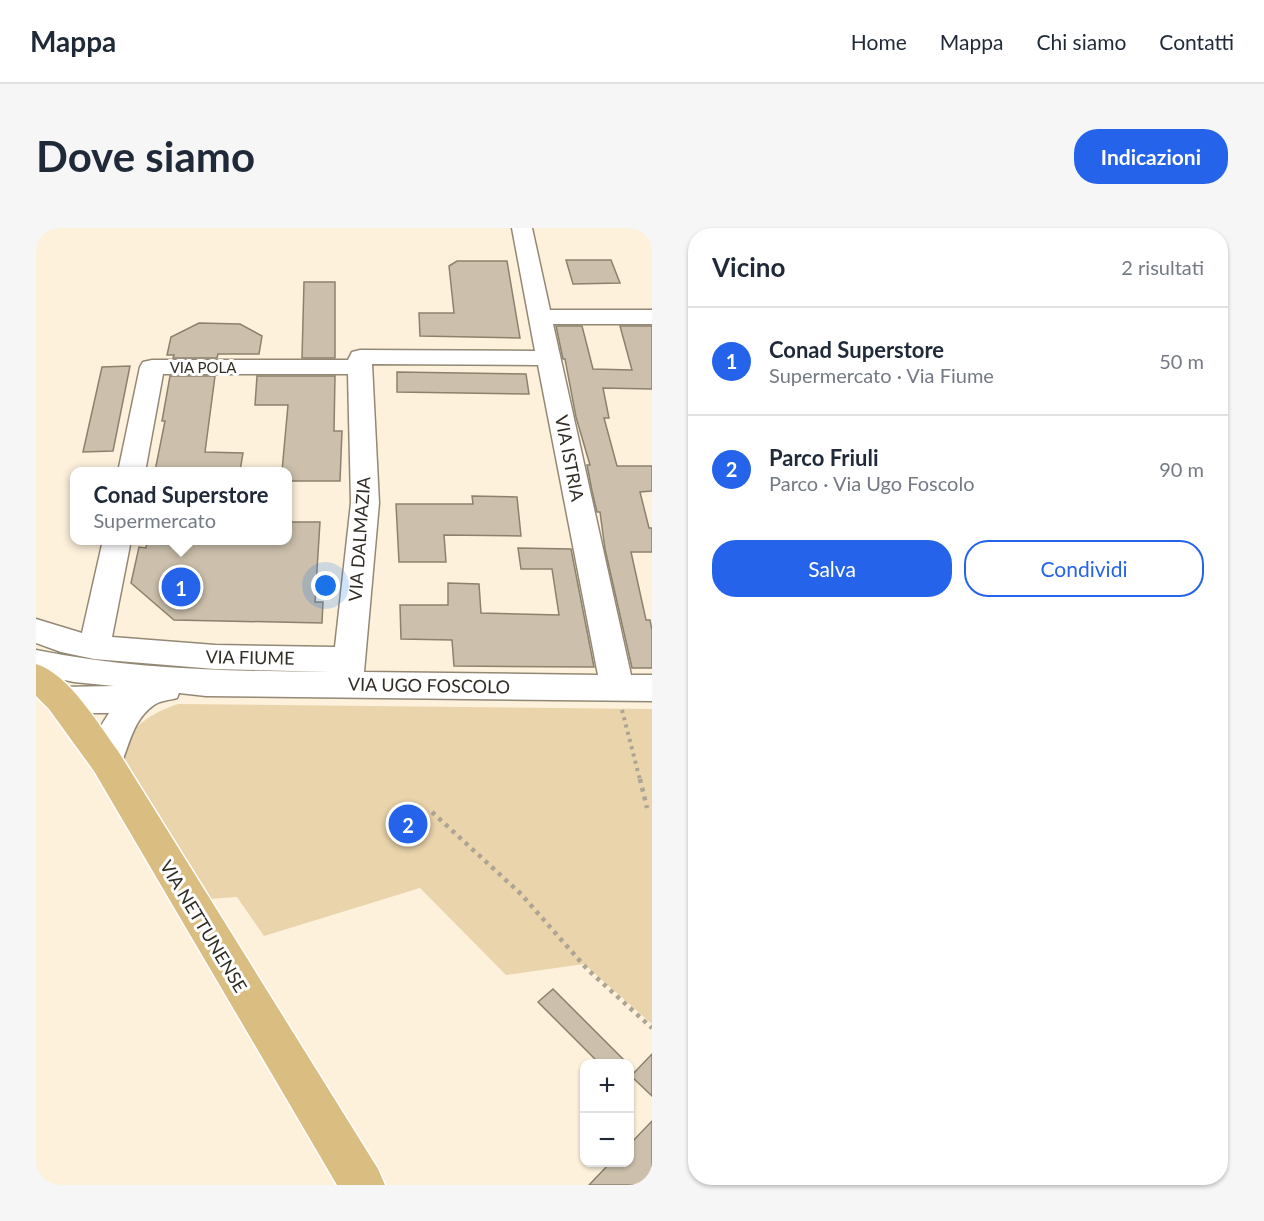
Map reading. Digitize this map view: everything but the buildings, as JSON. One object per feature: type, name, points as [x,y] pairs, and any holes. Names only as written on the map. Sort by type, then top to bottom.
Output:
[{"type":"main road","name":"VIA NETTUNENSE","points":[[36,675],[61,700],[106,761],[362,1185]]},
{"type":"street","name":"VIA ISTRIA","points":[[522,228],[619,697]]},
{"type":"street","points":[[542,317],[652,317]]},
{"type":"street","name":"VIA POLA","points":[[132,467],[152,367],[550,358]]},
{"type":"street","name":"VIA DALMAZIA","points":[[347,671],[365,503],[361,362]]},
{"type":"street","points":[[94,647],[116,545]]},
{"type":"street","name":"VIA FIUME","points":[[36,630],[61,640],[94,647],[142,675],[215,657],[347,671]]},
{"type":"street","name":"VIA UGO FOSCOLO","points":[[36,662],[74,670],[206,683],[347,671],[619,697],[652,688]]},
{"type":"street","points":[[106,761],[115,728],[128,710],[142,675]]},
{"type":"street","name":"VIA UGO FOSCOLO","points":[[61,700],[104,701],[142,675]]},
{"type":"path","points":[[619,697],[647,808]]},
{"type":"path","points":[[432,812],[521,894],[587,969],[652,1028]]},
{"type":"shaded area","points":[[178,704],[652,709],[652,1024],[584,964],[506,975],[420,888],[264,936],[237,897],[209,899],[125,762],[127,741],[140,724],[158,712]]},
{"type":"place","name":"Conad Superstore","points":[[181,587]]},
{"type":"place","name":"Parco Friuli","points":[[408,824]]}]
